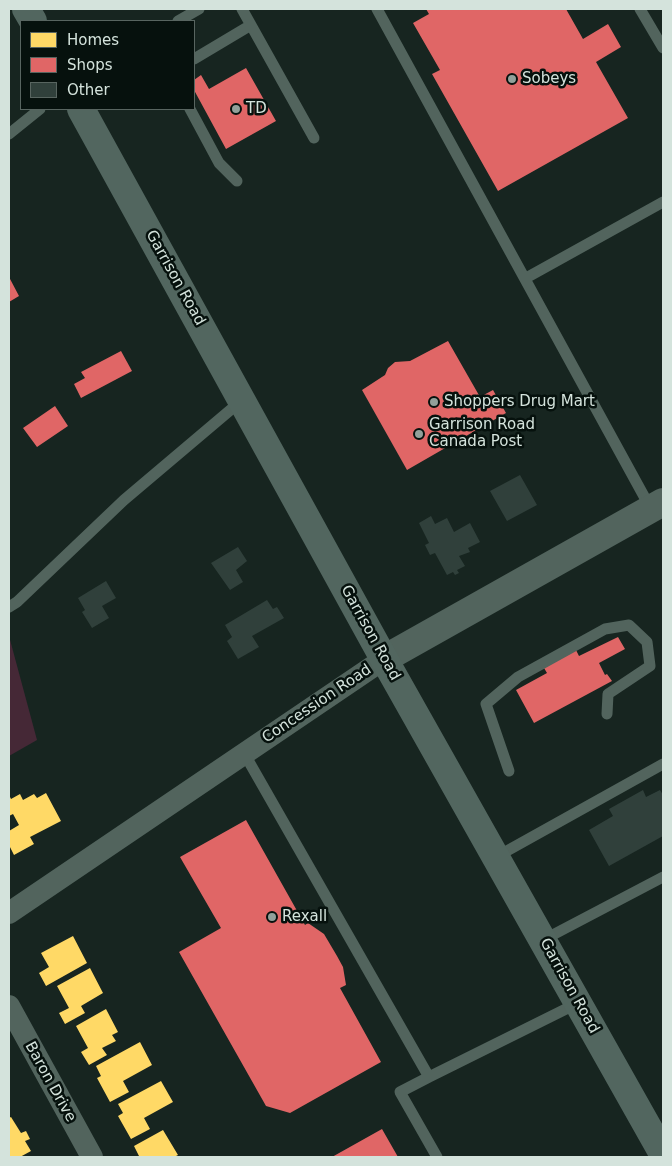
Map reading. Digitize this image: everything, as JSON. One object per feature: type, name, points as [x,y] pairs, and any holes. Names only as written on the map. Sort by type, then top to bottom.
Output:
[{"type":"main road","points":[[26,9],[32,20]]},
{"type":"main road","name":"Garrison Road","points":[[83,110],[384,658],[663,1154]]},
{"type":"street","name":"Concession Road","points":[[9,913],[384,658],[657,506]]},
{"type":"street","name":"Baron Drive","points":[[9,1006],[92,1157]]},
{"type":"lane","points":[[180,20],[199,9]]},
{"type":"lane","points":[[242,9],[314,138]]},
{"type":"lane","points":[[377,9],[526,278],[657,506]]},
{"type":"lane","points":[[640,9],[663,48]]},
{"type":"lane","points":[[195,58],[251,25]]},
{"type":"lane","points":[[9,134],[39,110]]},
{"type":"lane","points":[[191,110],[219,163],[237,181]]},
{"type":"lane","points":[[526,278],[663,202]]},
{"type":"lane","points":[[9,607],[17,602],[124,500],[243,400]]},
{"type":"lane","points":[[509,771],[486,704],[518,677],[535,667],[605,629],[629,625],[647,642],[650,666],[608,694],[607,714]]},
{"type":"lane","points":[[244,753],[429,1077]]},
{"type":"lane","points":[[496,858],[663,764]]},
{"type":"lane","points":[[543,940],[663,877]]},
{"type":"lane","points":[[436,1157],[400,1092],[578,1003]]},
{"type":"shaded area","points":[[9,636],[37,740],[9,756]]},
{"type":"building: Homes","points":[[46,793],[61,821],[30,837],[34,844],[14,855],[9,845],[9,831],[19,825],[13,814],[9,816],[9,795],[11,799],[20,794],[23,800],[34,794],[37,798]]},
{"type":"building: Homes","points":[[73,936],[87,963],[46,986],[39,973],[49,967],[41,953]]},
{"type":"building: Homes","points":[[90,968],[103,993],[81,1006],[85,1013],[65,1024],[59,1013],[69,1008],[57,986]]},
{"type":"building: Homes","points":[[106,1009],[118,1032],[112,1035],[116,1041],[102,1048],[107,1055],[89,1065],[81,1052],[88,1048],[76,1026]]},
{"type":"building: Homes","points":[[140,1042],[152,1065],[123,1081],[129,1092],[110,1102],[97,1078],[101,1076],[96,1066]]},
{"type":"building: Homes","points":[[161,1081],[173,1102],[144,1118],[150,1129],[131,1139],[118,1116],[123,1113],[118,1104]]},
{"type":"building: Homes","points":[[11,1117],[21,1133],[26,1131],[30,1139],[25,1141],[31,1151],[20,1157],[9,1157],[9,1118]]},
{"type":"building: Homes","points":[[163,1130],[178,1155],[174,1157],[137,1157],[139,1156],[134,1146]]},
{"type":"building: Shops","points":[[426,9],[566,9],[583,39],[608,24],[621,47],[596,62],[628,118],[498,191],[432,74],[440,70],[413,23],[429,14]]},
{"type":"building: Shops","name":"TD","points":[[246,68],[276,121],[226,149],[195,92],[195,79],[201,75],[209,89]]},
{"type":"building: Shops","points":[[9,277],[19,296],[9,302]]},
{"type":"building: Shops","name":"Shoppers Drug Mart","points":[[448,341],[480,397],[493,390],[506,413],[407,470],[362,390],[385,375],[388,368],[395,362],[410,361]]},
{"type":"building: Shops","points":[[121,351],[132,371],[81,398],[74,384],[85,378],[81,372]]},
{"type":"building: Shops","points":[[55,406],[68,426],[37,447],[23,428]]},
{"type":"building: Shops","points":[[618,637],[625,649],[599,663],[605,675],[607,674],[612,681],[534,723],[516,690],[547,673],[544,668],[576,650],[579,656]]},
{"type":"building: Shops","points":[[246,820],[305,925],[308,923],[324,934],[337,956],[343,967],[346,985],[340,988],[381,1062],[290,1113],[266,1106],[179,952],[221,928],[180,857]]},
{"type":"building: Shops","points":[[382,1129],[398,1157],[332,1157]]},
{"type":"building: Other","points":[[520,475],[537,505],[507,521],[490,491]]},
{"type":"building: Other","points":[[431,516],[435,524],[447,518],[454,532],[470,523],[480,542],[468,548],[470,552],[459,556],[465,566],[457,570],[459,573],[455,575],[453,572],[447,575],[435,553],[430,555],[425,545],[429,543],[419,523]]},
{"type":"building: Other","points":[[238,547],[247,561],[236,570],[243,582],[230,590],[211,563]]},
{"type":"building: Other","points":[[106,581],[116,598],[102,606],[109,618],[92,628],[82,612],[85,610],[78,598]]},
{"type":"building: Other","points":[[267,600],[273,609],[277,607],[284,618],[252,636],[259,647],[238,659],[227,641],[232,637],[225,625]]},
{"type":"building: Other","points":[[643,790],[646,797],[660,790],[663,795],[663,836],[609,866],[589,830],[613,816],[609,809]]},
{"type":"place","name":"Sobeys","points":[[512,79]]},
{"type":"place","name":"TD","points":[[236,109]]},
{"type":"place","name":"Shoppers Drug Mart","points":[[434,402]]},
{"type":"place","name":"Garrison Road Canada Post","points":[[419,434]]},
{"type":"place","name":"Rexall","points":[[272,917]]}]
